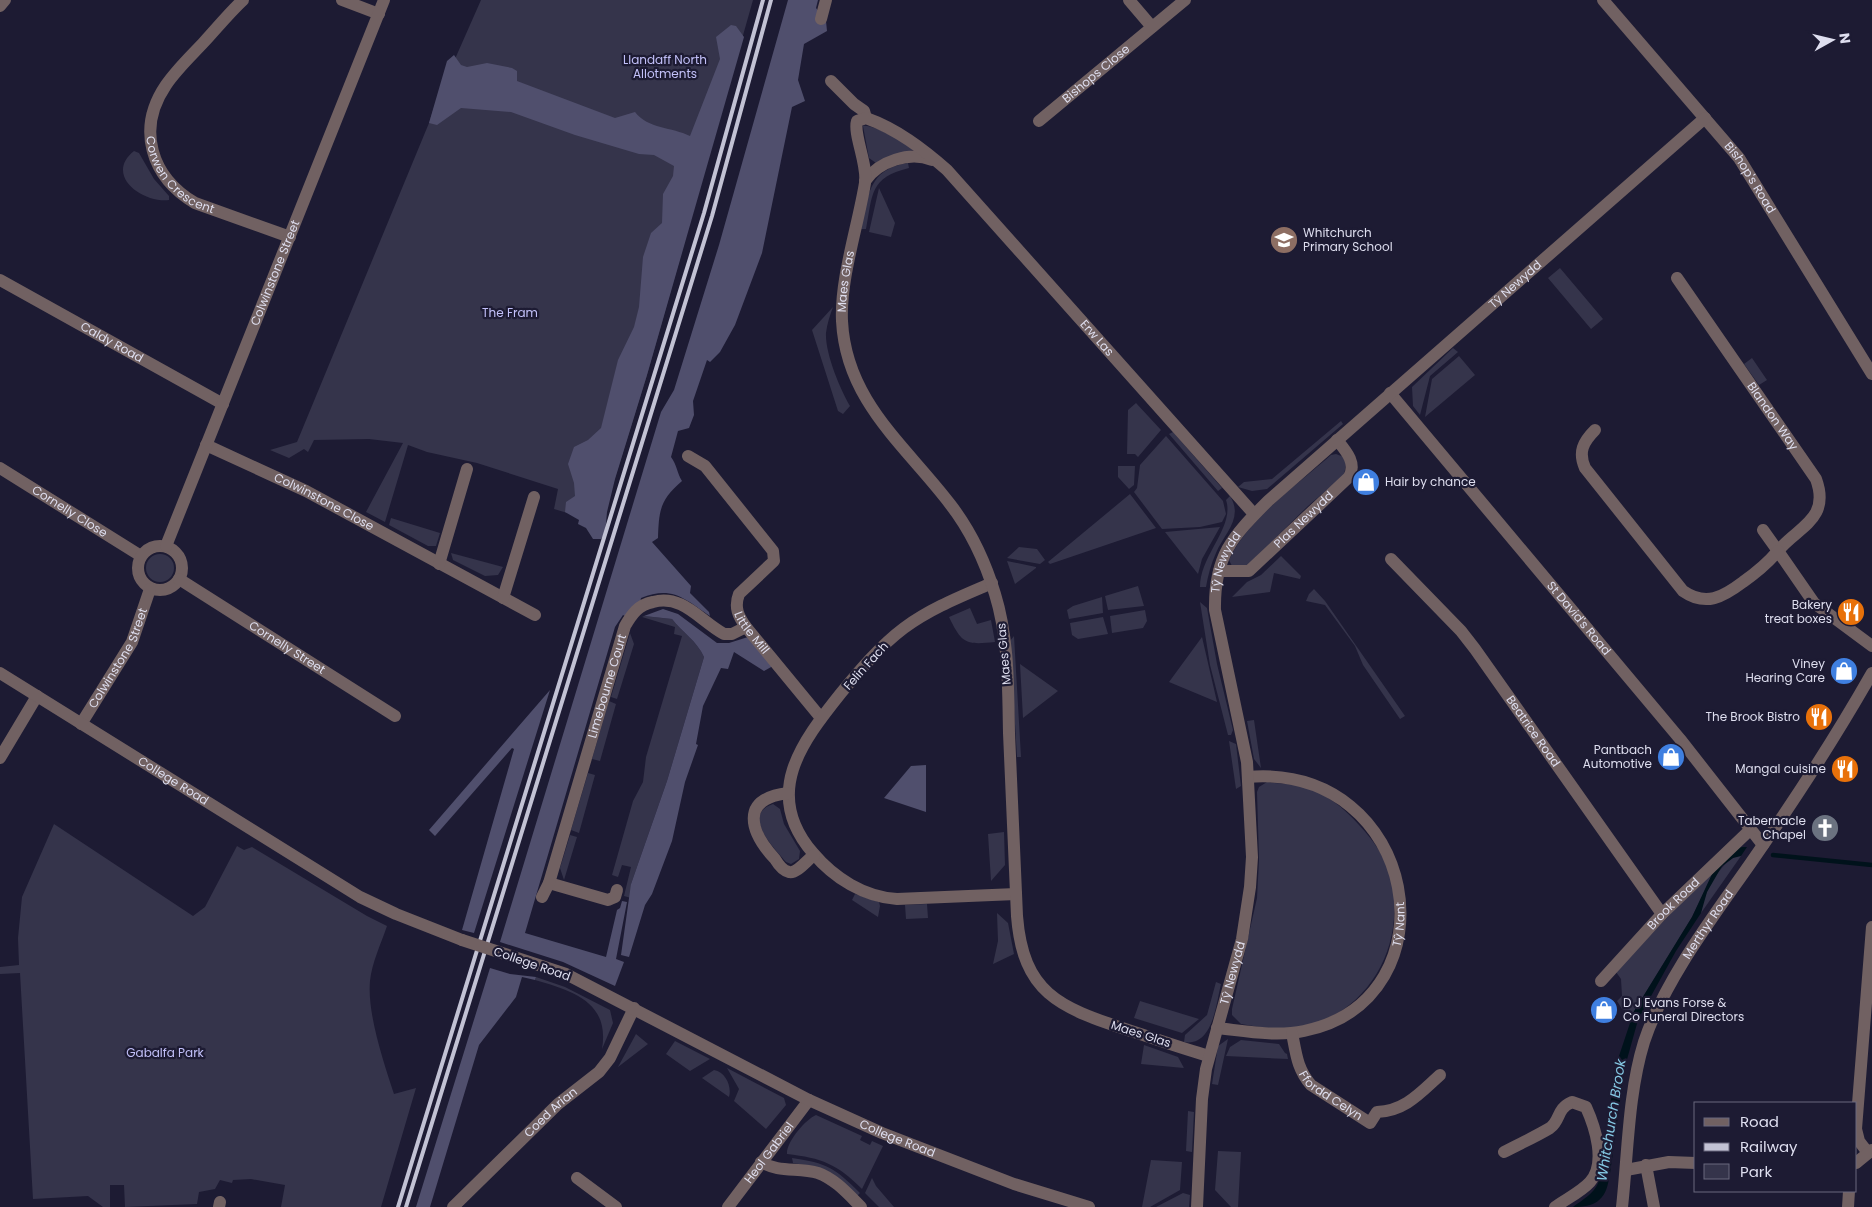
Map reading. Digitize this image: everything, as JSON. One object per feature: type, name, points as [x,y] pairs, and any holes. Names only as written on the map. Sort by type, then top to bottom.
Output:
[{"type":"street","points":[[0,6],[5,0]]},
{"type":"street","name":"Corwen Crescent","points":[[243,0],[165,86],[155,109],[151,147],[157,166],[181,195],[195,203],[290,237]]},
{"type":"street","points":[[342,0],[379,14]]},
{"type":"street","name":"Colwinstone Street","points":[[166,546],[384,0]]},
{"type":"street","points":[[821,19],[826,0]]},
{"type":"street","points":[[1129,0],[1152,27]]},
{"type":"street","name":"Bishops Close","points":[[1039,121],[1185,0]]},
{"type":"street","name":"Bishop's Road","points":[[1603,0],[1705,118],[1747,171],[1872,374]]},
{"type":"street","name":"Erw Las","points":[[830,81],[864,111],[866,118],[894,131],[927,152],[939,163],[1254,514]]},
{"type":"street","points":[[865,181],[862,151],[856,126],[857,121],[866,118]]},
{"type":"street","name":"Tŷ Newydd","points":[[1198,1207],[1202,1099],[1209,1056],[1242,939],[1250,887],[1252,831],[1248,777],[1241,728],[1216,616],[1215,585],[1231,541],[1254,514],[1705,118]]},
{"type":"street","points":[[865,181],[876,170],[898,159],[924,157],[939,163]]},
{"type":"street","name":"Maes Glas","points":[[865,181],[844,291],[842,319],[845,348],[856,381],[872,411],[960,518],[981,555],[992,583],[1003,628],[1007,675],[1018,928],[1024,958],[1039,982],[1058,1002],[1083,1015],[1209,1056]]},
{"type":"street","name":"Blandon Way","points":[[1595,430],[1585,440],[1581,449],[1581,459],[1585,468],[1689,595],[1703,600],[1719,598],[1766,566],[1786,541],[1812,522],[1818,505],[1819,487],[1816,479],[1677,278]]},
{"type":"street","name":"Caldy Road","points":[[0,280],[223,404]]},
{"type":"street","name":"St David's Road","points":[[1390,393],[1680,738],[1763,845]]},
{"type":"street","name":"Plas Newydd","points":[[1219,571],[1249,571],[1349,477],[1352,466],[1350,458],[1337,440]]},
{"type":"street","name":"Colwinstone Close","points":[[206,445],[306,491],[535,615]]},
{"type":"street","name":"Little Mill","points":[[688,456],[705,466],[773,551],[774,561],[744,587],[736,601],[737,611],[746,627],[822,718]]},
{"type":"street","name":"Cornelly Close","points":[[0,468],[140,556]]},
{"type":"street","points":[[439,564],[467,469]]},
{"type":"street","points":[[503,598],[534,496]]},
{"type":"street","points":[[1763,530],[1814,603],[1872,646]]},
{"type":"street","points":[[166,546],[173,550],[181,562],[182,569],[179,579],[172,587],[165,590],[150,589],[139,578],[137,571],[140,556],[151,547],[166,546]]},
{"type":"street","name":"Beatrice Road","points":[[1391,559],[1466,637],[1662,914]]},
{"type":"street","name":"Cornelly Street","points":[[179,579],[395,716]]},
{"type":"street","name":"Felin Fach","points":[[992,583],[947,603],[904,628],[870,659],[807,738],[798,755],[788,793],[794,822],[814,854],[850,884],[881,897],[897,899],[1016,894]]},
{"type":"street","name":"Colwinstone Street","points":[[81,724],[132,642],[150,589]]},
{"type":"street","name":"Limebourne Court","points":[[542,896],[549,883],[625,626],[630,616],[642,605],[661,600],[670,600],[684,605],[724,634],[732,634],[746,627]]},
{"type":"street","name":"College Road","points":[[0,673],[360,897],[396,914],[462,940],[566,974],[809,1100],[888,1136],[958,1164],[1089,1207]]},
{"type":"street","name":"Merthyr Road","points":[[1622,1207],[1638,1069],[1651,1023],[1678,974],[1824,756],[1872,673]]},
{"type":"street","points":[[0,758],[37,696]]},
{"type":"street","name":"Tŷ Nant","points":[[1217,1028],[1292,1033],[1318,1027],[1345,1015],[1377,987],[1391,960],[1399,934],[1401,901],[1399,886],[1384,845],[1368,822],[1348,803],[1322,788],[1300,780],[1274,776],[1248,777]]},
{"type":"street","points":[[788,793],[773,796],[759,805],[753,819],[756,834],[783,869],[789,872],[794,872],[814,854]]},
{"type":"street","name":"Brook Road","points":[[1601,981],[1662,914],[1751,829]]},
{"type":"street","points":[[549,883],[608,900],[614,897],[616,890]]},
{"type":"street","points":[[1857,1116],[1872,927]]},
{"type":"street","name":"Coed Arian","points":[[453,1207],[558,1104],[599,1072],[610,1058],[634,1008]]},
{"type":"street","name":"Ffordd Celyn","points":[[1292,1033],[1296,1058],[1304,1077],[1311,1085],[1370,1124],[1377,1112],[1406,1106],[1440,1075]]},
{"type":"street","name":"Heol Gabriel","points":[[728,1207],[809,1100]]},
{"type":"street","points":[[1504,1152],[1552,1126],[1560,1110],[1572,1102],[1586,1107],[1598,1150],[1596,1173],[1589,1184],[1555,1207]]},
{"type":"street","points":[[1857,1133],[1859,1141],[1870,1152],[1857,1162]]},
{"type":"street","points":[[761,1162],[775,1169],[810,1171],[826,1176],[861,1207]]},
{"type":"street","points":[[1626,1170],[1669,1162],[1694,1163]]},
{"type":"street","points":[[1646,1165],[1654,1207]]},
{"type":"street","points":[[578,1178],[616,1207]]},
{"type":"street","points":[[1848,1207],[1849,1192]]},
{"type":"green space","name":"The Fram","points":[[481,0],[753,0],[647,375],[601,523],[554,509],[558,489],[477,463],[427,452],[408,445],[385,522],[366,512],[403,443],[369,439],[314,440],[308,452],[304,449],[289,458],[270,450],[297,442],[429,123],[447,67],[451,68]]},
{"type":"green space","points":[[863,126],[874,128],[889,135],[913,150],[876,163],[869,158]]},
{"type":"green space","points":[[134,151],[139,153],[154,179],[169,196],[169,200],[148,197],[130,186],[125,178],[123,169],[126,160]]},
{"type":"green space","points":[[908,163],[909,168],[886,177],[875,189],[866,229],[861,229],[868,195],[877,178],[895,166]]},
{"type":"green space","points":[[879,188],[895,223],[891,237],[869,232]]},
{"type":"green space","points":[[1560,268],[1603,319],[1591,329],[1548,278]]},
{"type":"green space","points":[[833,307],[827,326],[826,341],[834,371],[850,406],[843,414],[838,411],[812,330]]},
{"type":"green space","points":[[1453,348],[1458,352],[1430,376],[1420,415],[1413,406],[1412,387]]},
{"type":"green space","points":[[1459,356],[1475,375],[1425,417],[1432,379]]},
{"type":"green space","points":[[1752,358],[1767,380],[1759,385],[1744,364]]},
{"type":"green space","points":[[1136,403],[1161,430],[1138,457],[1135,454],[1127,454],[1128,410]]},
{"type":"green space","points":[[1341,421],[1343,424],[1267,489],[1252,491],[1238,487],[1244,482],[1272,479]]},
{"type":"green space","points":[[1173,432],[1222,488],[1218,491],[1169,434]]},
{"type":"green space","points":[[1166,436],[1223,501],[1226,514],[1222,522],[1200,527],[1162,529],[1134,492],[1137,488],[1140,465]]},
{"type":"green space","points":[[1336,454],[1344,457],[1346,464],[1344,475],[1308,506],[1248,565],[1232,566],[1229,560],[1237,545],[1260,517],[1331,455]]},
{"type":"green space","points":[[1118,466],[1135,466],[1134,485],[1129,489],[1118,477]]},
{"type":"green space","points":[[1130,494],[1156,528],[1050,564],[1048,562]]},
{"type":"green space","points":[[1230,496],[1234,504],[1234,519],[1214,557],[1206,587],[1200,587],[1201,575],[1205,564],[1226,520],[1226,500]]},
{"type":"green space","points":[[391,518],[440,533],[436,546],[428,546],[389,525]]},
{"type":"green space","points":[[1220,527],[1202,559],[1198,574],[1165,532]]},
{"type":"green space","points":[[1019,547],[1037,549],[1045,560],[1040,564],[1007,558]]},
{"type":"green space","points":[[451,553],[503,567],[498,575],[485,576],[453,560]]},
{"type":"green space","points":[[160,554],[170,558],[174,568],[170,578],[160,582],[150,578],[146,568],[150,558]]},
{"type":"green space","points":[[1281,556],[1301,576],[1300,579],[1274,573],[1270,592],[1232,597],[1247,582],[1261,575]]},
{"type":"green space","points":[[1007,561],[1036,567],[1036,568],[1015,584]]},
{"type":"green space","points":[[1138,586],[1144,606],[1108,610],[1105,596]]},
{"type":"green space","points":[[1314,589],[1325,601],[1405,716],[1400,719],[1363,665],[1355,646],[1325,605],[1306,601]]},
{"type":"green space","points":[[1102,597],[1103,613],[1069,619],[1067,610],[1073,606]]},
{"type":"green space","points":[[1200,602],[1207,608],[1217,664],[1233,730],[1231,735],[1228,735],[1210,665]]},
{"type":"green space","points":[[970,608],[977,624],[991,620],[995,642],[971,643],[962,638],[958,633],[949,617]]},
{"type":"green space","points":[[1145,610],[1147,621],[1143,628],[1112,633],[1110,616]]},
{"type":"green space","points":[[642,617],[672,619],[697,646],[704,657],[667,781],[631,884],[631,898],[624,896],[631,867],[622,865],[618,877],[612,875],[633,801],[643,782],[646,757],[682,636],[674,634],[675,627]]},
{"type":"green space","points":[[1103,617],[1108,634],[1078,639],[1072,635],[1070,623]]},
{"type":"green space","points":[[630,633],[634,644],[617,699],[611,697]]},
{"type":"green space","points":[[1014,636],[1021,757],[1017,757],[1010,641]]},
{"type":"green space","points":[[1202,637],[1217,702],[1169,682]]},
{"type":"green space","points":[[1020,664],[1058,691],[1023,718]]},
{"type":"green space","points":[[609,701],[616,704],[600,761],[592,759]]},
{"type":"green space","points":[[1254,720],[1261,768],[1254,759],[1247,721]]},
{"type":"green space","points":[[1229,741],[1236,744],[1241,786],[1236,789]]},
{"type":"green space","points":[[588,773],[595,775],[579,833],[571,830]]},
{"type":"green space","points":[[1267,782],[1304,787],[1328,798],[1341,807],[1379,850],[1389,871],[1394,888],[1393,925],[1389,946],[1380,967],[1369,985],[1354,1001],[1336,1014],[1316,1023],[1287,1029],[1241,1024],[1232,1015],[1257,898],[1259,860],[1257,792],[1259,787]]},
{"type":"green space","points":[[773,804],[780,809],[784,824],[800,851],[799,859],[791,864],[786,862],[768,841],[760,824],[760,816],[764,809]]},
{"type":"green space","name":"Gabalfa Park","points":[[54,824],[193,916],[205,907],[237,846],[244,850],[252,847],[387,926],[371,974],[371,1008],[381,1053],[394,1094],[416,1088],[381,1207],[281,1207],[285,1185],[251,1179],[233,1180],[232,1183],[220,1180],[215,1189],[199,1192],[197,1204],[125,1207],[124,1185],[110,1185],[110,1207],[103,1207],[88,1196],[33,1199],[20,973],[0,974],[0,967],[19,965],[18,938],[22,897]]},
{"type":"green space","points":[[1004,832],[1005,865],[991,881],[988,834]]},
{"type":"green space","points":[[570,835],[577,837],[564,880],[560,868]]},
{"type":"green space","points":[[1738,855],[1741,856],[1701,913],[1705,896],[1718,872]]},
{"type":"green space","points":[[1719,862],[1692,917],[1633,1013],[1622,1009],[1617,1001],[1622,996],[1621,979],[1616,972]]},
{"type":"green space","points":[[855,894],[879,902],[878,917],[852,900]]},
{"type":"green space","points":[[927,904],[928,918],[906,919],[905,905]]},
{"type":"green space","points":[[997,913],[1008,923],[1014,954],[993,964],[998,941]]},
{"type":"green space","points":[[536,977],[565,987],[610,1010],[613,1023],[602,1049],[603,1033],[600,1020],[594,1009],[575,994],[535,980]]},
{"type":"green space","points":[[1216,982],[1221,984],[1212,1022],[1201,1038],[1194,1042],[1184,1042],[1185,1035],[1207,1015]]},
{"type":"green space","points":[[1140,1001],[1199,1019],[1182,1033],[1134,1018]]},
{"type":"green space","points":[[636,1034],[648,1044],[618,1067]]},
{"type":"green space","points":[[1228,1039],[1218,1085],[1212,1084],[1218,1046]]},
{"type":"green space","points":[[1241,1040],[1279,1044],[1287,1054],[1288,1059],[1226,1056],[1230,1047]]},
{"type":"green space","points":[[675,1041],[710,1059],[690,1071],[666,1054]]},
{"type":"green space","points":[[1144,1045],[1178,1057],[1184,1068],[1141,1064]]},
{"type":"green space","points":[[727,1068],[784,1098],[786,1105],[766,1129],[734,1101],[739,1089]]},
{"type":"green space","points":[[714,1070],[722,1074],[727,1080],[730,1089],[729,1097],[702,1078]]},
{"type":"green space","points":[[1188,1111],[1194,1112],[1192,1152],[1186,1151]]},
{"type":"green space","points":[[816,1115],[862,1136],[860,1140],[870,1145],[872,1141],[883,1146],[862,1189],[837,1168],[820,1160],[787,1154],[793,1137],[807,1121]]},
{"type":"green space","points":[[1218,1151],[1241,1152],[1238,1207],[1231,1207],[1215,1190]]},
{"type":"green space","points":[[792,1158],[814,1162],[830,1168],[860,1193],[857,1196],[817,1167],[793,1163]]},
{"type":"green space","points":[[1151,1160],[1182,1162],[1180,1190],[1150,1207],[1142,1207]]},
{"type":"green space","points":[[872,1178],[876,1186],[894,1207],[879,1207],[865,1193]]},
{"type":"green space","points":[[1183,1193],[1190,1195],[1189,1207],[1156,1207]]},
{"type":"shaded area","points":[[788,0],[818,0],[816,8],[826,21],[827,31],[804,44],[798,80],[805,101],[792,107],[762,253],[735,325],[720,352],[710,362],[707,360],[693,401],[694,415],[689,428],[678,431],[671,457],[682,481],[669,494],[662,506],[658,538],[652,542],[691,586],[690,593],[709,612],[710,616],[678,596],[661,593],[652,594],[641,598],[640,603],[627,617],[623,615],[615,627],[525,933],[606,957],[617,910],[620,908],[622,901],[627,902],[616,959],[624,962],[615,986],[563,962],[500,942],[661,412],[674,390],[719,245]]},
{"type":"shaded area","points":[[731,25],[736,26],[744,37],[647,375],[615,479],[607,512],[605,534],[601,539],[593,539],[586,528],[578,524],[579,520],[565,512],[566,502],[575,496],[574,483],[568,464],[574,447],[588,440],[601,428],[618,360],[634,327],[639,307],[643,257],[651,233],[662,223],[663,194],[673,176],[674,166],[654,155],[639,154],[575,135],[511,112],[461,108],[437,125],[429,123],[447,61],[454,55],[461,65],[467,67],[487,63],[512,68],[517,71],[517,81],[615,118],[635,112],[640,118],[653,125],[690,136],[720,59],[716,37]]},
{"type":"shaded area","points":[[663,609],[678,614],[717,643],[729,643],[748,637],[773,666],[764,671],[734,652],[728,669],[721,668],[703,706],[696,744],[698,745],[685,782],[672,841],[652,894],[645,905],[629,957],[621,955],[631,884],[667,781],[704,657],[697,646],[672,619],[644,616]]},
{"type":"shaded area","points":[[550,690],[474,933],[462,930],[514,749],[512,748],[435,836],[429,830]]},
{"type":"shaded area","points":[[926,765],[926,812],[884,798],[911,766]]},
{"type":"shaded area","points":[[490,968],[510,974],[536,977],[535,980],[522,977],[516,997],[479,1045],[430,1207],[416,1207]]},
{"type":"water","points":[[1747,847],[1741,856],[1733,858],[1722,866],[1707,892],[1701,913],[1676,951],[1640,1016],[1633,1013],[1692,917],[1712,874],[1737,848]]},
{"type":"water","points":[[1632,1017],[1638,1020],[1626,1063],[1617,1062]]},
{"type":"water","points":[[1615,1071],[1624,1072],[1610,1173],[1601,1172]]},
{"type":"water","points":[[1600,1177],[1609,1178],[1602,1197],[1593,1204],[1573,1207],[1593,1191]]},
{"type":"waterway","name":"Whitchurch Brook","points":[[1773,855],[1872,865]]},
{"type":"waterway","name":"Whitchurch Brook","points":[[1617,1077],[1620,1058]]},
{"type":"railway","points":[[398,1207],[704,213],[763,0]]},
{"type":"railway","points":[[406,1207],[712,216],[771,0]]},
{"type":"place","name":"Whitchurch Primary School","points":[[1284,240]]},
{"type":"place","name":"Hair by chance","points":[[1366,482]]},
{"type":"place","name":"Bakery treat boxes","points":[[1851,612]]},
{"type":"place","name":"Viney Hearing Care","points":[[1844,671]]},
{"type":"place","name":"The Brook Bistro","points":[[1819,717]]},
{"type":"place","name":"Pantbach Automotive","points":[[1671,757]]},
{"type":"place","name":"Mangal cuisine","points":[[1845,769]]},
{"type":"place","name":"Tabernacle Chapel","points":[[1825,828]]},
{"type":"place","name":"D J Evans Forse & Co Funeral Directors","points":[[1604,1010]]},
{"type":"park label","name":"Llandaff North Allotments","points":[[665,67]]}]
